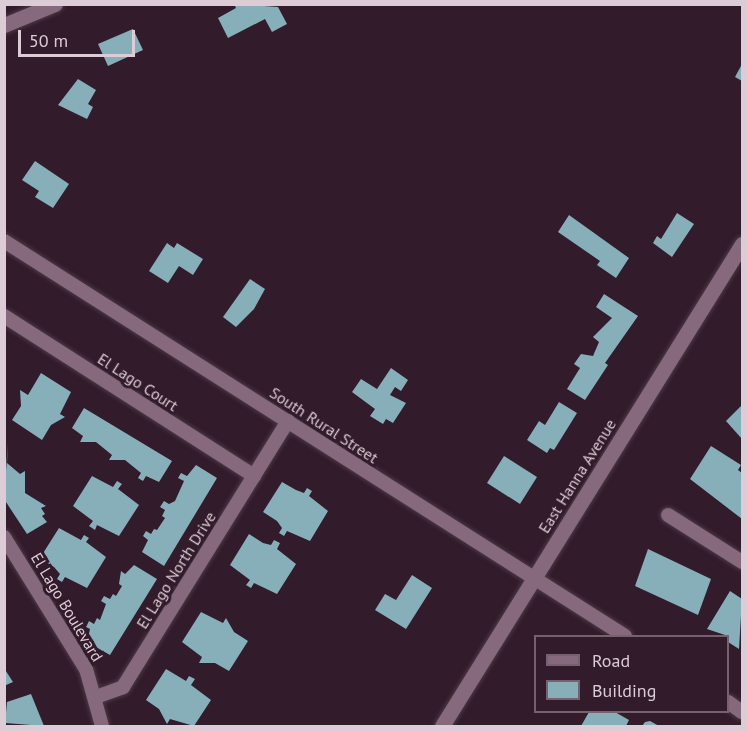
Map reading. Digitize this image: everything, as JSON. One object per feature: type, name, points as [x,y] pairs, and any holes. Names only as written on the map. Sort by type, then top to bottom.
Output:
[{"type":"main road","points":[[4,26],[55,4]]},
{"type":"main road","name":"East Hanna Avenue","points":[[442,726],[742,244]]},
{"type":"street","name":"South Rural Street","points":[[4,241],[623,635]]},
{"type":"street","name":"El Lago Court","points":[[4,316],[254,476]]},
{"type":"street","name":"El Lago North Drive","points":[[96,697],[123,687],[288,421]]},
{"type":"street","points":[[668,515],[742,562]]},
{"type":"street","name":"El Lago Boulevard","points":[[4,537],[82,662],[96,697]]},
{"type":"street","points":[[96,697],[102,726]]},
{"type":"building","points":[[234,4],[278,7],[287,24],[272,32],[265,19],[228,38],[218,18],[236,8]]},
{"type":"building","points":[[133,29],[143,50],[108,66],[98,44]]},
{"type":"building","points":[[742,64],[742,81],[735,77]]},
{"type":"building","points":[[78,79],[96,90],[88,104],[93,107],[87,119],[58,105]]},
{"type":"building","points":[[35,161],[69,184],[53,208],[35,197],[39,191],[22,180]]},
{"type":"building","points":[[677,213],[694,224],[672,257],[653,243],[657,236],[661,239]]},
{"type":"building","points":[[569,215],[629,258],[616,278],[597,265],[600,261],[558,232]]},
{"type":"building","points":[[167,243],[174,248],[177,243],[203,259],[193,275],[179,266],[168,283],[149,271]]},
{"type":"building","points":[[250,279],[265,289],[254,309],[236,327],[223,317]]},
{"type":"building","points":[[604,294],[638,316],[605,363],[608,365],[585,400],[567,389],[580,368],[574,364],[581,354],[593,356],[599,342],[593,337],[612,318],[596,307]]},
{"type":"building","points":[[391,368],[408,380],[401,391],[395,387],[390,395],[406,403],[393,423],[386,419],[383,424],[370,416],[375,409],[352,392],[361,379],[377,389]]},
{"type":"building","points":[[41,373],[71,392],[60,414],[65,417],[51,425],[42,440],[12,420],[21,406],[20,390],[28,395]]},
{"type":"building","points":[[559,402],[577,413],[554,450],[550,448],[547,453],[527,440],[539,421],[545,425]]},
{"type":"building","points":[[742,405],[742,439],[726,421]]},
{"type":"building","points":[[84,408],[172,461],[159,482],[146,476],[143,481],[138,478],[141,473],[125,460],[109,460],[112,455],[96,442],[80,442],[83,436],[72,428]]},
{"type":"building","points":[[8,442],[7,463],[20,474],[25,471],[25,493],[46,506],[41,508],[45,514],[42,516],[47,522],[27,534],[4,499]]},
{"type":"building","points":[[711,446],[741,465],[738,470],[742,473],[742,519],[690,479]]},
{"type":"building","points":[[504,456],[537,477],[520,504],[487,483]]},
{"type":"building","points":[[196,465],[217,478],[164,566],[142,552],[148,540],[143,536],[146,531],[151,534],[154,529],[157,530],[165,518],[162,516],[165,510],[160,507],[164,501],[169,504],[175,501],[184,481],[178,478],[181,473],[187,476]]},
{"type":"building","points":[[92,476],[113,487],[117,481],[122,484],[118,489],[139,505],[119,536],[97,525],[95,530],[89,526],[93,521],[73,506]]},
{"type":"building","points":[[282,482],[304,493],[307,488],[312,491],[309,496],[328,511],[310,541],[287,531],[284,536],[279,533],[282,528],[277,521],[263,512]]},
{"type":"building","points":[[59,528],[81,540],[84,535],[89,538],[86,542],[106,557],[87,588],[65,577],[62,582],[57,579],[60,574],[40,558]]},
{"type":"building","points":[[249,534],[263,543],[271,545],[274,540],[280,543],[277,549],[296,564],[277,594],[254,583],[251,588],[246,585],[250,580],[230,565]]},
{"type":"building","points":[[648,549],[711,579],[698,615],[635,586]]},
{"type":"building","points":[[134,565],[157,579],[110,655],[87,642],[90,629],[86,627],[89,621],[94,624],[97,618],[100,620],[106,604],[101,601],[104,596],[110,599],[113,594],[116,596],[122,586],[119,584],[121,571],[125,574]]},
{"type":"building","points":[[412,575],[432,588],[406,629],[375,610],[385,594],[396,600]]},
{"type":"building","points":[[730,591],[742,599],[739,649],[729,643],[729,635],[707,629]]},
{"type":"building","points":[[201,612],[223,623],[226,618],[234,632],[248,641],[229,671],[215,663],[199,663],[202,657],[182,642]]},
{"type":"building","points":[[4,668],[13,682],[4,686]]},
{"type":"building","points":[[166,669],[186,681],[189,676],[195,679],[191,685],[211,700],[194,726],[170,719],[167,724],[159,709],[146,700]]},
{"type":"building","points":[[31,694],[44,726],[5,723],[7,702]]},
{"type":"building","points":[[588,713],[617,713],[629,720],[626,726],[581,726]]},
{"type":"building","points":[[650,721],[659,726],[642,726],[645,722]]}]
